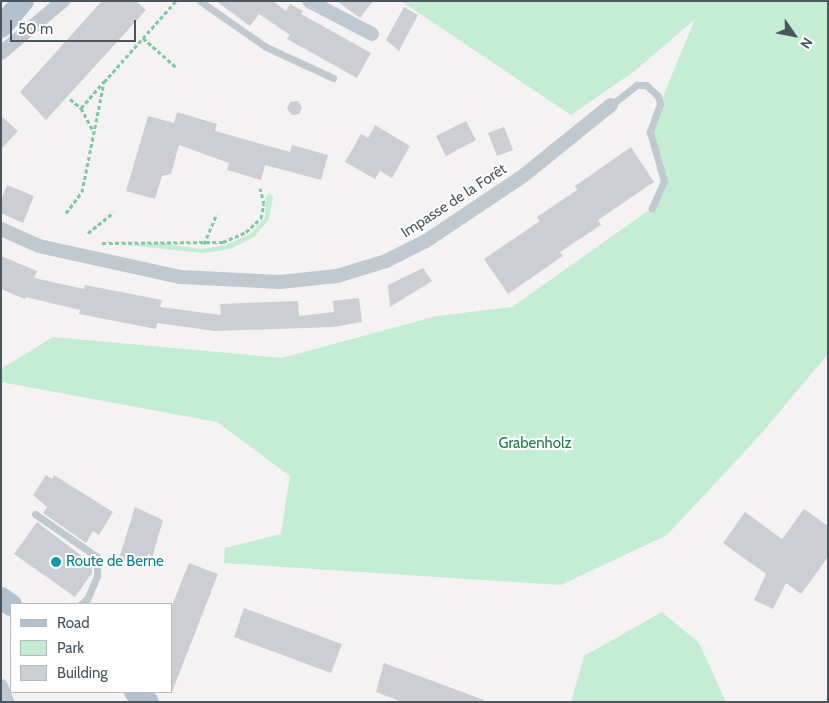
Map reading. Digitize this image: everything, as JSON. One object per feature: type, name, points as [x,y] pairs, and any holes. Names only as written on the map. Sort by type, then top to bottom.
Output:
[{"type":"main road","points":[[1,27],[23,1]]},
{"type":"main road","points":[[136,693],[148,702]]},
{"type":"street","points":[[1,54],[63,1]]},
{"type":"street","points":[[309,1],[372,34]]},
{"type":"street","name":"Impasse de la Forêt","points":[[1,229],[39,246],[180,277],[280,282],[337,276],[386,261],[426,241],[524,176],[611,105]]},
{"type":"street","points":[[1,686],[7,702]]},
{"type":"lane","points":[[200,1],[266,47],[333,78]]},
{"type":"lane","points":[[611,105],[637,84],[646,85],[658,96],[657,116],[650,132],[664,181],[652,208]]},
{"type":"lane","points":[[35,514],[97,557],[97,576],[87,599],[81,603]]},
{"type":"path","points":[[80,108],[176,1]]},
{"type":"path","points":[[143,38],[176,67]]},
{"type":"path","points":[[66,213],[82,192],[104,82]]},
{"type":"path","points":[[70,99],[80,108],[94,132]]},
{"type":"path","points":[[102,243],[161,240],[204,244],[231,239],[257,224],[264,208],[260,188]]},
{"type":"path","points":[[88,233],[114,212]]},
{"type":"path","points":[[204,244],[217,214]]},
{"type":"green space","name":"Grabenholz","points":[[401,1],[828,1],[828,354],[761,434],[667,535],[561,585],[224,563],[225,548],[281,534],[290,476],[217,422],[1,382],[1,369],[53,337],[282,358],[437,316],[512,307],[652,208],[663,181],[651,141],[660,104],[695,19],[636,70],[571,115]]},
{"type":"green space","points":[[270,193],[273,198],[269,219],[254,237],[230,249],[203,253],[126,245],[159,243],[201,249],[226,245],[250,234],[265,218],[266,197]]},
{"type":"green space","points":[[662,612],[699,643],[726,702],[571,702],[584,656]]},
{"type":"building","points":[[102,1],[136,1],[146,10],[46,120],[20,92]]},
{"type":"building","points":[[216,1],[273,1],[286,11],[290,4],[303,11],[301,14],[371,53],[357,78],[287,39],[290,35],[259,14],[250,26]]},
{"type":"building","points":[[337,1],[373,1],[360,18]]},
{"type":"building","points":[[404,7],[418,15],[399,51],[386,40]]},
{"type":"building","points":[[298,101],[302,107],[299,114],[292,115],[287,109],[290,102]]},
{"type":"building","points":[[177,112],[217,124],[215,131],[290,152],[292,145],[328,155],[321,180],[265,165],[261,180],[227,170],[229,163],[179,145],[171,174],[162,176],[155,199],[126,191],[148,116],[174,123]]},
{"type":"building","points":[[1,116],[18,131],[1,149]]},
{"type":"building","points":[[466,121],[476,140],[446,156],[436,136]]},
{"type":"building","points":[[375,125],[410,146],[392,178],[380,171],[375,179],[345,162],[361,134],[368,138]]},
{"type":"building","points":[[504,127],[513,150],[497,156],[488,133]]},
{"type":"building","points":[[631,147],[654,182],[598,220],[601,225],[560,252],[563,256],[508,294],[484,259],[540,221],[537,217],[577,190],[575,186]]},
{"type":"building","points":[[7,185],[34,196],[23,223],[1,213],[1,200]]},
{"type":"building","points":[[1,256],[37,271],[34,278],[84,289],[85,285],[162,300],[160,307],[221,315],[220,304],[298,301],[299,316],[334,312],[333,301],[359,298],[362,322],[333,327],[215,331],[157,323],[156,329],[79,314],[80,310],[26,297],[25,299],[1,289]]},
{"type":"building","points":[[423,268],[432,281],[390,307],[388,285]]},
{"type":"building","name":"Route de Berne","points":[[46,475],[52,479],[54,475],[113,512],[99,535],[93,531],[86,543],[43,513],[47,507],[33,495]]},
{"type":"building","points":[[135,507],[163,520],[149,568],[119,559]]},
{"type":"building","points":[[804,509],[828,526],[828,557],[801,594],[786,583],[773,609],[754,600],[766,574],[723,543],[745,512],[782,539]]},
{"type":"building","name":"Route de Berne","points":[[37,522],[87,560],[84,564],[92,569],[92,573],[75,597],[14,554]]},
{"type":"building","points":[[189,563],[218,574],[172,692],[172,606]]},
{"type":"building","points":[[244,608],[342,644],[331,673],[234,637]]},
{"type":"building","points":[[384,663],[484,700],[484,702],[402,702],[376,692]]},
{"type":"place","name":"Route de Berne","points":[[56,562]]}]
